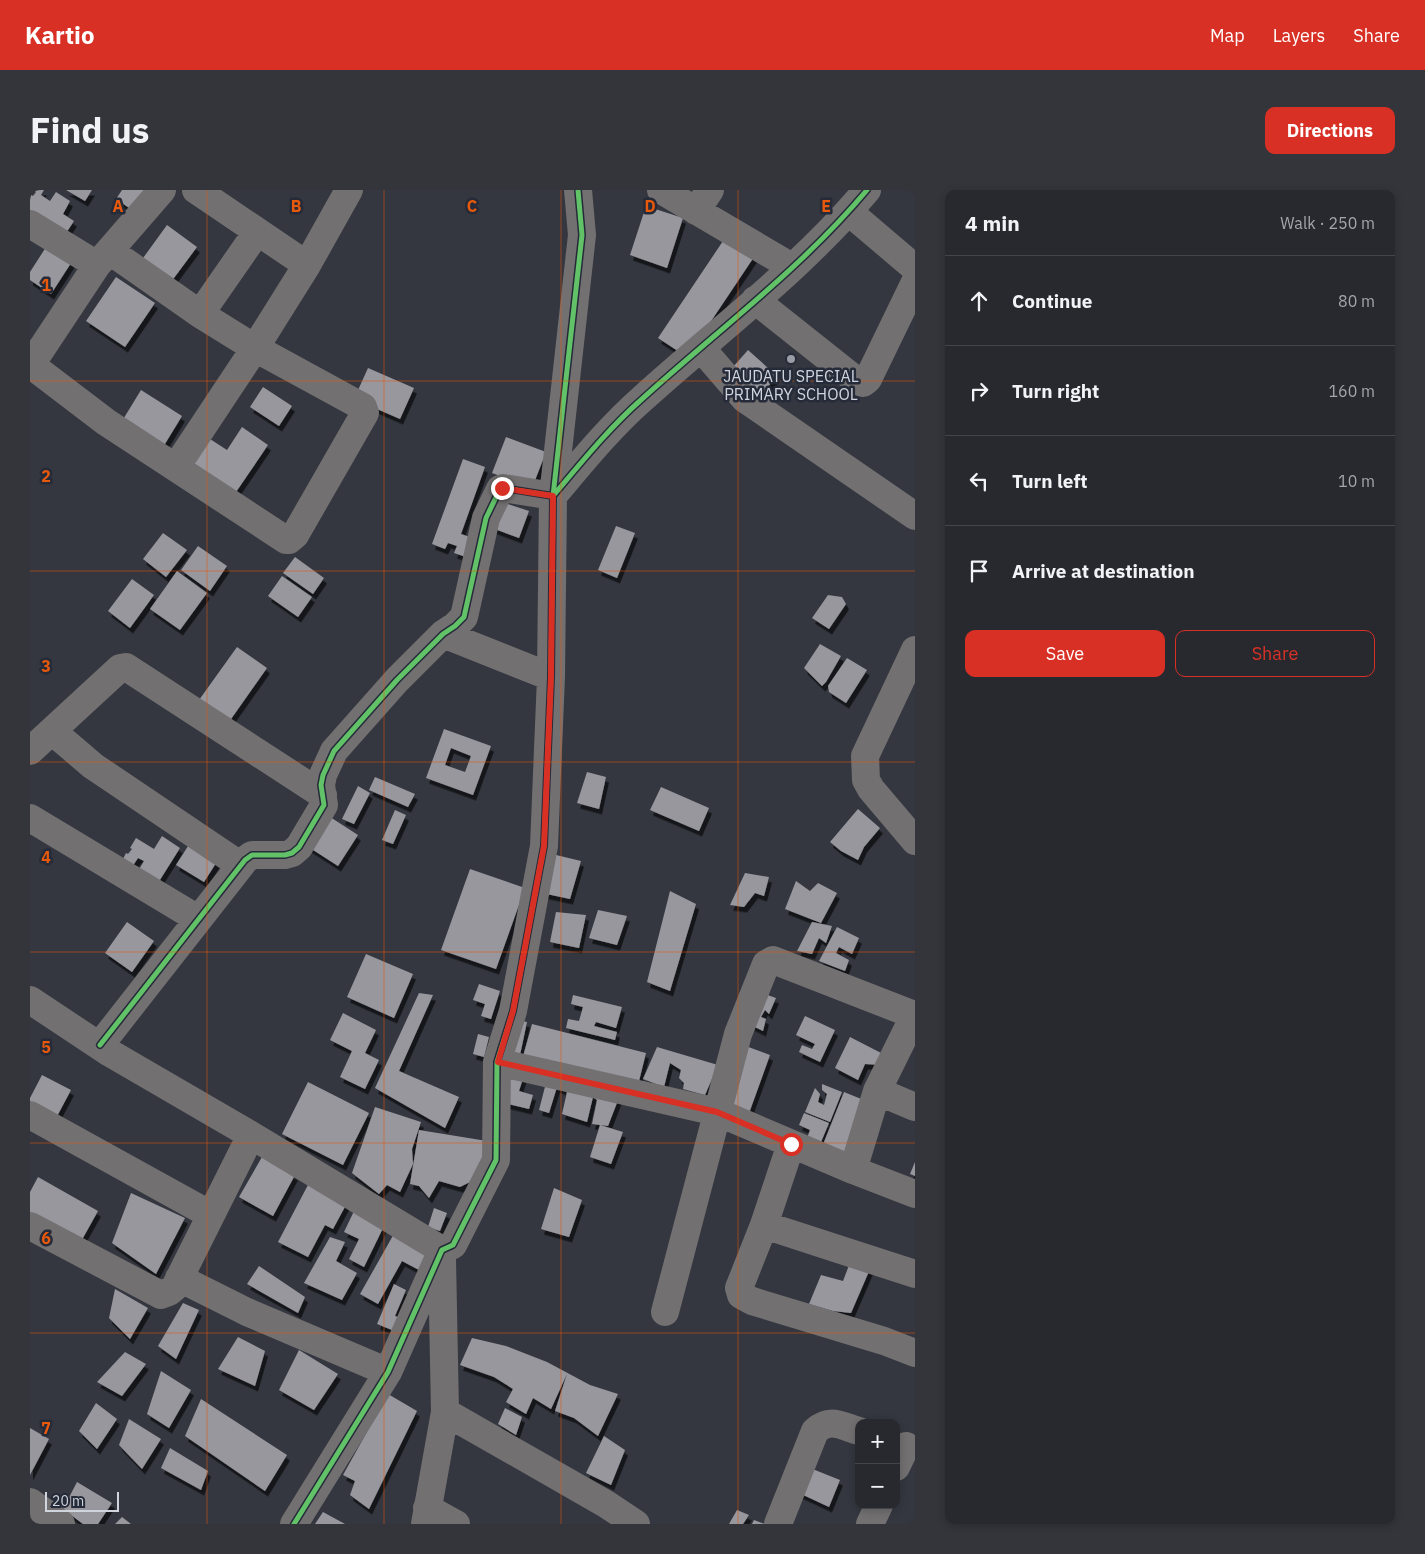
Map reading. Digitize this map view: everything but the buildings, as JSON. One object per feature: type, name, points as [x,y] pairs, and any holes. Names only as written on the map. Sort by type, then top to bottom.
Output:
[{"type":"street","points":[[30,224],[103,258],[255,348],[363,407],[365,413],[295,535],[289,540],[286,540],[176,466],[106,422],[30,365],[103,258],[162,190]]},
{"type":"street","points":[[196,190],[307,265]]},
{"type":"street","points":[[176,466],[255,348],[307,265],[349,190]]},
{"type":"street","points":[[294,1524],[388,1372],[442,1250],[453,1245],[496,1160],[498,1062],[513,1011],[544,846],[551,677],[553,496],[582,235],[578,190]]},
{"type":"street","points":[[661,190],[703,200],[792,267]]},
{"type":"street","points":[[553,496],[597,444],[641,399],[792,267],[848,212],[866,190]]},
{"type":"street","points":[[848,212],[915,268]]},
{"type":"street","points":[[200,314],[257,232]]},
{"type":"street","points":[[755,300],[857,381],[863,382],[868,379],[915,282]]},
{"type":"street","points":[[701,348],[744,399],[915,516]]},
{"type":"street","points":[[100,1046],[248,857],[252,855],[285,855],[292,853],[299,847],[324,805],[321,785],[322,775],[334,751],[396,680],[443,634],[464,617],[486,518],[500,489],[553,496]]},
{"type":"street","points":[[443,634],[551,677]]},
{"type":"street","points":[[915,650],[865,756],[865,764],[866,780],[871,789],[915,840]]},
{"type":"street","points":[[30,751],[120,668],[126,667],[323,796]]},
{"type":"street","points":[[52,731],[93,766],[240,866]]},
{"type":"street","points":[[30,818],[198,919]]},
{"type":"street","points":[[665,1312],[738,1034],[762,970],[766,964],[774,960],[915,1014],[877,1091],[853,1170]]},
{"type":"street","points":[[30,1000],[100,1046],[442,1250]]},
{"type":"street","points":[[498,1062],[717,1112],[853,1170],[915,1194]]},
{"type":"street","points":[[877,1091],[915,1108]]},
{"type":"street","points":[[30,1115],[211,1215]]},
{"type":"street","points":[[30,1226],[161,1295],[170,1292],[180,1278],[251,1135]]},
{"type":"street","points":[[791,1144],[764,1225],[739,1288],[741,1295],[752,1301],[875,1338],[915,1353]]},
{"type":"street","points":[[764,1225],[915,1274]]},
{"type":"street","points":[[442,1250],[445,1412],[426,1516],[456,1524]]},
{"type":"street","points":[[180,1278],[247,1312],[388,1372]]},
{"type":"street","points":[[445,1412],[606,1504],[636,1524]]},
{"type":"street","points":[[778,1524],[815,1430],[828,1422],[855,1430]]},
{"type":"street","points":[[870,1524],[877,1509]]},
{"type":"cycle path","points":[[294,1524],[388,1372],[442,1250],[453,1245],[496,1160],[497,1062],[513,1011],[544,846],[551,677],[553,496],[582,235],[578,190]]},
{"type":"cycle path","points":[[100,1045],[245,860],[252,855],[285,855],[292,853],[299,847],[324,805],[321,785],[323,775],[334,751],[397,680],[443,634],[464,617],[486,518],[500,489],[553,496],[630,410],[787,273],[842,219],[867,190]]},
{"type":"place","name":"JAUDATU SPECIAL PRIMARY SCHOOL","points":[[791,359]]},
{"type":"route","points":[[502,488],[553,496],[551,677],[544,846],[513,1011],[498,1062],[717,1112],[791,1144]]}]
